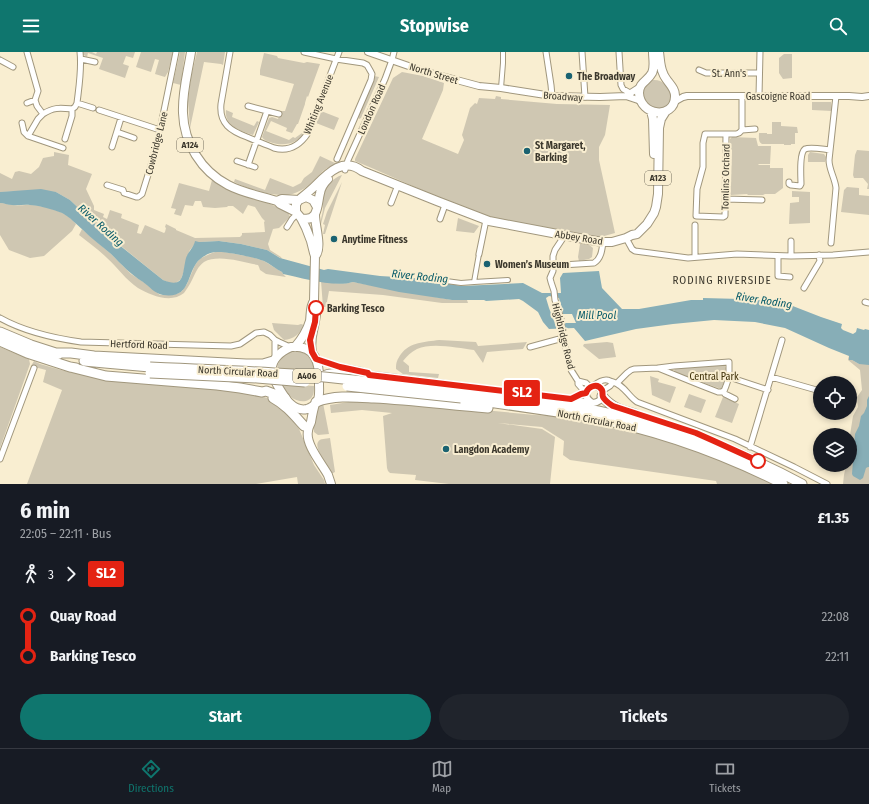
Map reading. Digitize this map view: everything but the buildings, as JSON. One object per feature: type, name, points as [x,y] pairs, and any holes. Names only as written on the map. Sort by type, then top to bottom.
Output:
[{"type":"highway","name":"North Circular Road","points":[[0,332],[31,345],[79,360],[150,370],[462,395],[574,407],[664,427],[759,463],[802,484]]},
{"type":"highway","name":"North Circular Road","points":[[0,341],[27,353],[70,367],[115,373],[150,370]]},
{"type":"highway","name":"A406","points":[[54,353],[246,364],[263,364],[274,360]]},
{"type":"highway","name":"A406","points":[[70,367],[106,376],[217,385],[266,392],[285,398]]},
{"type":"highway","points":[[262,392],[284,405],[297,416],[306,428]]},
{"type":"highway","name":"A406","points":[[602,394],[609,404],[613,406],[702,436],[733,449],[784,474]]},
{"type":"highway","name":"North Circular Road","points":[[462,395],[603,420],[668,436],[727,458],[783,484]]},
{"type":"highway","name":"A406","points":[[316,403],[330,398],[366,397],[460,406],[562,413]]},
{"type":"main road","name":"A124","points":[[191,52],[184,93],[183,113],[185,128],[192,148],[203,165],[217,178],[237,189],[277,201],[298,215]]},
{"type":"main road","points":[[652,52],[654,64],[653,72],[640,87],[639,94],[641,101],[651,111],[660,112],[666,110]]},
{"type":"main road","points":[[659,52],[661,69],[675,93],[674,102]]},
{"type":"main road","points":[[648,78],[655,77],[669,82]]},
{"type":"main road","name":"A123","points":[[629,237],[637,234],[648,224],[656,207],[658,194],[659,128],[661,119],[666,110],[672,106],[674,102]]},
{"type":"main road","name":"A123","points":[[629,237],[648,218],[654,201],[655,163],[653,120],[651,111]]},
{"type":"main road","name":"Abbey Road","points":[[346,168],[353,166],[356,167],[362,171],[486,220],[603,242],[612,242],[629,237]]},
{"type":"main road","points":[[306,428],[310,424],[312,413],[319,396],[319,366],[314,356],[310,340],[316,313],[316,305],[314,301],[315,256],[308,232],[298,215],[296,204],[330,171],[340,167],[346,168]]},
{"type":"main road","points":[[298,215],[304,218],[309,218],[314,215],[317,211],[320,191],[323,185],[332,176],[346,168]]},
{"type":"main road","points":[[300,199],[306,197],[311,198],[317,207]]},
{"type":"main road","name":"A124","points":[[277,201],[282,199],[300,199]]},
{"type":"main road","points":[[314,215],[318,244],[318,253],[315,256]]},
{"type":"main road","points":[[293,347],[303,337],[308,327],[312,304],[314,301]]},
{"type":"main road","points":[[314,356],[306,349],[293,347],[283,350],[274,360],[272,373],[285,398],[290,404],[298,409],[317,460],[328,475],[331,484]]},
{"type":"main road","points":[[298,409],[312,407],[316,403]]},
{"type":"street","points":[[28,52],[38,91],[35,100],[37,106],[43,114]]},
{"type":"street","points":[[65,139],[72,116],[72,109],[77,103],[81,76],[80,52]]},
{"type":"street","name":"Cowbridge Lane","points":[[107,185],[123,190],[124,193],[136,197],[141,196],[160,130],[176,52]]},
{"type":"street","name":"Whiting Avenue","points":[[230,52],[221,104],[221,116],[232,130],[274,148],[280,149],[295,146],[304,139],[308,133],[339,52]]},
{"type":"street","points":[[304,52],[363,63],[368,66],[372,74],[355,120],[337,159]]},
{"type":"street","name":"North Street","points":[[368,52],[468,84],[501,88]]},
{"type":"street","name":"London Road","points":[[346,168],[385,78],[394,52]]},
{"type":"street","points":[[501,88],[503,52]]},
{"type":"street","points":[[546,52],[552,85],[552,96]]},
{"type":"street","points":[[582,52],[585,97]]},
{"type":"street","points":[[619,52],[621,85],[628,95],[641,101]]},
{"type":"street","name":"St. Ann's","points":[[759,96],[760,52]]},
{"type":"street","points":[[0,60],[13,67]]},
{"type":"street","points":[[81,60],[95,62]]},
{"type":"street","name":"St. Ann's","points":[[699,70],[706,73],[760,73]]},
{"type":"street","points":[[669,82],[681,94],[687,96]]},
{"type":"street","points":[[628,95],[640,87]]},
{"type":"street","name":"Broadway","points":[[501,88],[552,96],[585,97],[628,95]]},
{"type":"street","name":"Gascoigne Road","points":[[674,102],[687,96],[855,96],[862,98],[869,96]]},
{"type":"street","points":[[742,96],[742,130]]},
{"type":"street","points":[[831,243],[836,188],[829,165],[836,96]]},
{"type":"street","points":[[27,103],[35,100]]},
{"type":"street","points":[[77,103],[93,108]]},
{"type":"street","points":[[248,106],[279,114]]},
{"type":"street","points":[[28,136],[38,119],[43,114],[58,108],[72,109]]},
{"type":"street","points":[[99,110],[160,130]]},
{"type":"street","points":[[248,165],[266,111]]},
{"type":"street","points":[[112,147],[121,118]]},
{"type":"street","points":[[355,120],[364,124]]},
{"type":"street","points":[[22,123],[24,132],[28,136],[63,148]]},
{"type":"street","points":[[726,134],[739,133],[742,130],[755,129]]},
{"type":"street","points":[[117,132],[134,138]]},
{"type":"street","name":"Tomlins Orchard","points":[[706,134],[726,134],[725,216],[696,216],[697,189],[703,167],[703,143],[706,134]]},
{"type":"street","points":[[789,182],[791,185],[800,186],[801,184],[801,158],[805,149],[830,150]]},
{"type":"street","points":[[237,161],[255,168]]},
{"type":"street","points":[[391,203],[398,185]]},
{"type":"street","points":[[725,199],[762,200]]},
{"type":"street","points":[[440,219],[445,204]]},
{"type":"street","points":[[287,227],[292,219],[298,215]]},
{"type":"street","points":[[474,282],[486,220]]},
{"type":"street","points":[[695,225],[695,257]]},
{"type":"street","name":"Highbridge Road","points":[[564,235],[553,256],[550,282],[554,291],[554,298],[562,322],[562,334],[572,370],[578,380],[578,384],[586,393]]},
{"type":"street","points":[[629,237],[632,249],[635,252],[688,258],[737,254],[791,256],[869,252]]},
{"type":"street","points":[[791,241],[791,256]]},
{"type":"street","points":[[562,265],[596,262],[601,255],[603,242]]},
{"type":"street","points":[[804,288],[820,261],[819,255]]},
{"type":"street","points":[[778,256],[778,276],[790,277]]},
{"type":"street","points":[[424,278],[461,283],[508,280]]},
{"type":"street","name":"Hertford Road","points":[[0,318],[33,333],[81,342],[231,346],[240,344],[256,333],[264,332],[281,344],[293,347]]},
{"type":"street","points":[[530,347],[562,334]]},
{"type":"street","points":[[274,340],[274,360]]},
{"type":"street","points":[[750,447],[782,340]]},
{"type":"street","points":[[314,356],[340,367],[368,373],[369,375]]},
{"type":"street","points":[[320,376],[327,372],[369,375],[596,403],[610,386],[631,370],[649,368],[668,369],[729,362],[729,374],[723,391]]},
{"type":"street","points":[[0,459],[34,368]]},
{"type":"street","points":[[668,369],[708,388],[718,392],[723,391]]},
{"type":"street","points":[[729,374],[768,390]]},
{"type":"street","points":[[771,377],[813,389]]},
{"type":"street","name":"Highbridge Road","points":[[578,380],[591,386]]},
{"type":"street","points":[[571,399],[586,393],[591,386],[601,381],[608,380],[623,388],[631,398],[638,402],[728,437],[805,472],[827,484]]},
{"type":"street","points":[[591,386],[598,387],[602,394]]},
{"type":"street","points":[[723,391],[725,394],[735,399]]},
{"type":"street","points":[[586,393],[590,402]]},
{"type":"green space","points":[[82,52],[92,52],[96,54],[97,52],[135,52],[133,58],[126,56],[123,64],[129,66],[125,78],[99,69],[103,58],[88,53],[87,57],[82,54]]},
{"type":"green space","points":[[141,52],[173,52],[168,72],[165,77],[155,74],[159,60],[155,59],[151,72],[136,67]]},
{"type":"green space","points":[[180,52],[185,52],[181,85],[173,83]]},
{"type":"green space","points":[[197,52],[225,52],[223,65],[204,62],[190,128],[188,101],[191,77]]},
{"type":"green space","points":[[264,53],[277,56],[278,58],[304,63],[320,64],[298,124],[292,133],[286,131],[287,128],[271,121],[266,131],[289,140],[302,133],[303,130],[305,131],[295,142],[280,144],[266,141],[262,137],[269,118],[272,117],[278,119],[281,111],[285,111],[294,84],[260,75]]},
{"type":"green space","points":[[784,54],[792,54],[792,78],[783,79],[779,73],[779,58]]},
{"type":"green space","points":[[402,72],[423,76],[444,83],[443,90],[422,139],[458,154],[464,140],[462,135],[470,108],[475,103],[477,104],[479,98],[495,99],[496,96],[501,97],[501,99],[557,104],[610,105],[605,135],[599,147],[599,160],[615,233],[597,238],[479,214],[355,161],[393,78]]},
{"type":"green space","points":[[374,76],[379,77],[361,118],[359,119],[358,116]]},
{"type":"green space","points":[[652,80],[659,80],[662,82],[671,93],[669,103],[664,108],[657,108],[650,105],[645,100],[643,93],[644,86]]},
{"type":"green space","points":[[812,102],[831,102],[832,111],[812,110]]},
{"type":"green space","points":[[226,110],[233,113],[232,117],[254,126],[257,121],[259,122],[253,135],[239,130],[230,124],[226,116]]},
{"type":"green space","points":[[321,111],[339,118],[334,130],[316,123]]},
{"type":"green space","points":[[772,122],[781,122],[781,126],[797,127],[798,133],[795,133],[795,144],[762,144],[759,139],[759,133],[772,134]]},
{"type":"green space","points":[[732,137],[756,138],[758,146],[771,146],[770,164],[758,165],[770,165],[770,168],[783,168],[783,188],[775,194],[731,195],[728,193],[729,186],[731,186],[732,150],[730,148],[730,139]]},
{"type":"green space","points":[[857,150],[869,151],[869,189],[867,189],[868,184],[863,178],[854,178],[853,175]]},
{"type":"green space","points":[[54,152],[69,155],[68,165],[92,174],[86,189],[94,206],[94,210],[104,214],[103,217],[107,219],[110,210],[122,214],[121,218],[139,225],[137,233],[141,234],[145,225],[164,233],[166,224],[195,238],[240,237],[242,233],[265,232],[265,221],[255,207],[248,205],[243,214],[233,206],[215,208],[203,207],[201,201],[195,201],[193,206],[185,205],[181,216],[174,214],[176,209],[171,208],[179,183],[209,191],[212,180],[231,191],[266,202],[288,212],[290,217],[279,228],[273,229],[268,244],[270,250],[282,259],[267,250],[241,244],[219,241],[199,242],[190,250],[181,279],[176,283],[169,283],[163,280],[108,236],[70,200],[56,192],[0,192],[0,173],[12,179],[15,172],[19,171],[31,174],[39,167],[43,158],[54,156]]},
{"type":"green space","points":[[810,152],[824,154],[826,157],[825,162],[808,162],[808,155]]},
{"type":"green space","points":[[320,156],[335,163],[339,162],[323,171],[305,188],[292,194],[281,195],[267,193],[234,182],[235,179],[265,190],[270,178],[293,187],[301,183],[304,178],[312,172]]},
{"type":"green space","points":[[342,175],[325,208],[321,224],[324,192],[330,183]]},
{"type":"green space","points":[[342,182],[325,234],[323,234],[325,225],[323,224],[327,212]]},
{"type":"green space","points":[[847,187],[859,188],[859,195],[869,196],[869,215],[841,212],[844,190]]},
{"type":"green space","points":[[792,191],[810,192],[810,223],[789,224],[790,203],[799,202],[799,197],[792,197]]},
{"type":"green space","points":[[0,203],[11,205],[34,205],[47,208],[61,212],[72,219],[76,224],[72,231],[44,256],[30,258],[9,250],[0,235]]},
{"type":"green space","points":[[458,218],[479,226],[474,233],[456,231]]},
{"type":"green space","points":[[82,229],[111,254],[131,274],[160,295],[171,295],[182,291],[198,261],[201,258],[219,251],[252,257],[264,261],[282,272],[286,277],[266,274],[260,270],[258,265],[230,259],[216,259],[204,262],[200,266],[184,293],[179,296],[167,298],[154,296],[138,288],[104,255],[79,235]]},
{"type":"green space","points":[[580,244],[588,244],[593,248],[592,257],[579,261],[578,257]]},
{"type":"green space","points":[[321,281],[341,284],[353,282],[452,300],[467,300],[468,303],[442,303],[383,295],[329,291],[326,307],[323,307]]},
{"type":"green space","points":[[272,323],[304,325],[296,336],[284,340],[274,330]]},
{"type":"green space","points":[[439,340],[476,342],[478,346],[527,342],[523,349],[487,352],[483,363],[474,350],[437,346],[417,349],[409,354],[403,361],[409,366],[409,372],[439,374],[438,378],[403,374],[396,369],[401,354],[409,347],[418,343]]},
{"type":"green space","points":[[607,342],[613,343],[616,357],[599,359],[583,346],[584,344]]},
{"type":"green space","points":[[0,347],[29,359],[30,364],[0,448]]},
{"type":"green space","points":[[297,351],[310,358],[313,364],[314,372],[277,369],[283,356]]},
{"type":"green space","points":[[849,356],[852,360],[859,364],[869,361],[869,484],[843,484],[845,472],[857,472],[857,428],[851,428],[852,420],[857,420],[857,397],[862,390],[860,370],[848,360]]},
{"type":"green space","points":[[34,361],[61,370],[88,376],[208,386],[260,395],[269,399],[293,416],[314,465],[325,484],[298,484],[297,477],[256,484],[27,484],[62,390],[43,382],[46,370],[31,366]]},
{"type":"green space","name":"Central Park","points":[[717,364],[724,365],[726,368],[725,384],[721,389],[674,372],[675,367]]},
{"type":"green space","points":[[650,376],[659,379],[658,382],[676,387],[670,403],[652,395]]},
{"type":"green space","points":[[282,384],[314,386],[313,394],[309,400],[296,400],[288,394]]},
{"type":"green space","points":[[689,394],[706,400],[701,413],[684,407]]},
{"type":"green space","points":[[723,397],[739,404],[732,423],[715,417]]},
{"type":"green space","points":[[367,399],[556,416],[590,422],[646,435],[727,461],[773,484],[717,484],[716,481],[570,460],[563,455],[564,441],[542,427],[498,423],[542,429],[555,437],[550,484],[449,484],[415,480],[416,475],[390,473],[388,471],[383,416],[392,413],[362,410],[331,413],[330,405]]},
{"type":"green space","points":[[323,403],[329,434],[318,435],[314,432],[313,424],[316,412]]},
{"type":"green space","points":[[330,438],[335,472],[331,474],[317,445],[320,440]]},
{"type":"water","points":[[41,189],[56,192],[70,200],[108,236],[163,280],[175,283],[179,281],[183,274],[186,258],[195,241],[219,241],[241,244],[267,250],[280,258],[324,270],[328,269],[380,276],[413,278],[462,286],[523,283],[542,293],[561,293],[560,278],[563,273],[599,271],[602,288],[622,309],[639,309],[691,300],[703,300],[703,298],[741,299],[743,297],[785,303],[842,324],[841,328],[843,330],[853,334],[856,332],[857,328],[869,330],[869,365],[859,364],[849,360],[849,356],[785,328],[755,322],[714,320],[673,324],[636,329],[585,341],[574,328],[549,329],[543,322],[538,312],[519,299],[486,301],[452,300],[399,292],[353,282],[337,284],[318,282],[283,274],[266,262],[260,260],[221,252],[214,252],[204,256],[198,261],[186,285],[179,293],[163,295],[155,292],[130,273],[111,254],[62,213],[38,206],[9,205],[0,203],[0,192]],"holes":[[[549,296],[559,298],[563,314],[572,314],[576,323],[560,323],[554,321],[546,298]]]},
{"type":"water","points":[[869,396],[869,467],[866,468],[863,478],[860,480],[853,476],[852,472],[857,472],[857,430],[861,416],[867,406]]},
{"type":"bus line","name":"SL2","points":[[316,308],[310,346],[316,359],[330,364],[368,373],[369,375],[571,399],[586,393],[588,388],[595,386],[600,388],[602,391],[602,396],[609,404],[613,406],[627,412],[696,433],[758,461]]},
{"type":"place","name":"The Broadway","points":[[569,76]]},
{"type":"place","name":"St Margaret, Barking","points":[[527,151]]},
{"type":"place","name":"Anytime Fitness","points":[[334,239]]},
{"type":"place","name":"Women’s Museum","points":[[487,264]]},
{"type":"place","name":"Barking Tesco","points":[[316,308]]},
{"type":"place","name":"Langdon Academy","points":[[446,449]]},
{"type":"district","name":"RODING RIVERSIDE","points":[[722,280]]},
{"type":"water label","name":"River Roding","points":[[101,225]]},
{"type":"water label","name":"River Roding","points":[[420,276]]},
{"type":"water label","name":"River Roding","points":[[764,300]]},
{"type":"water label","name":"Mill Pool","points":[[597,315]]}]
